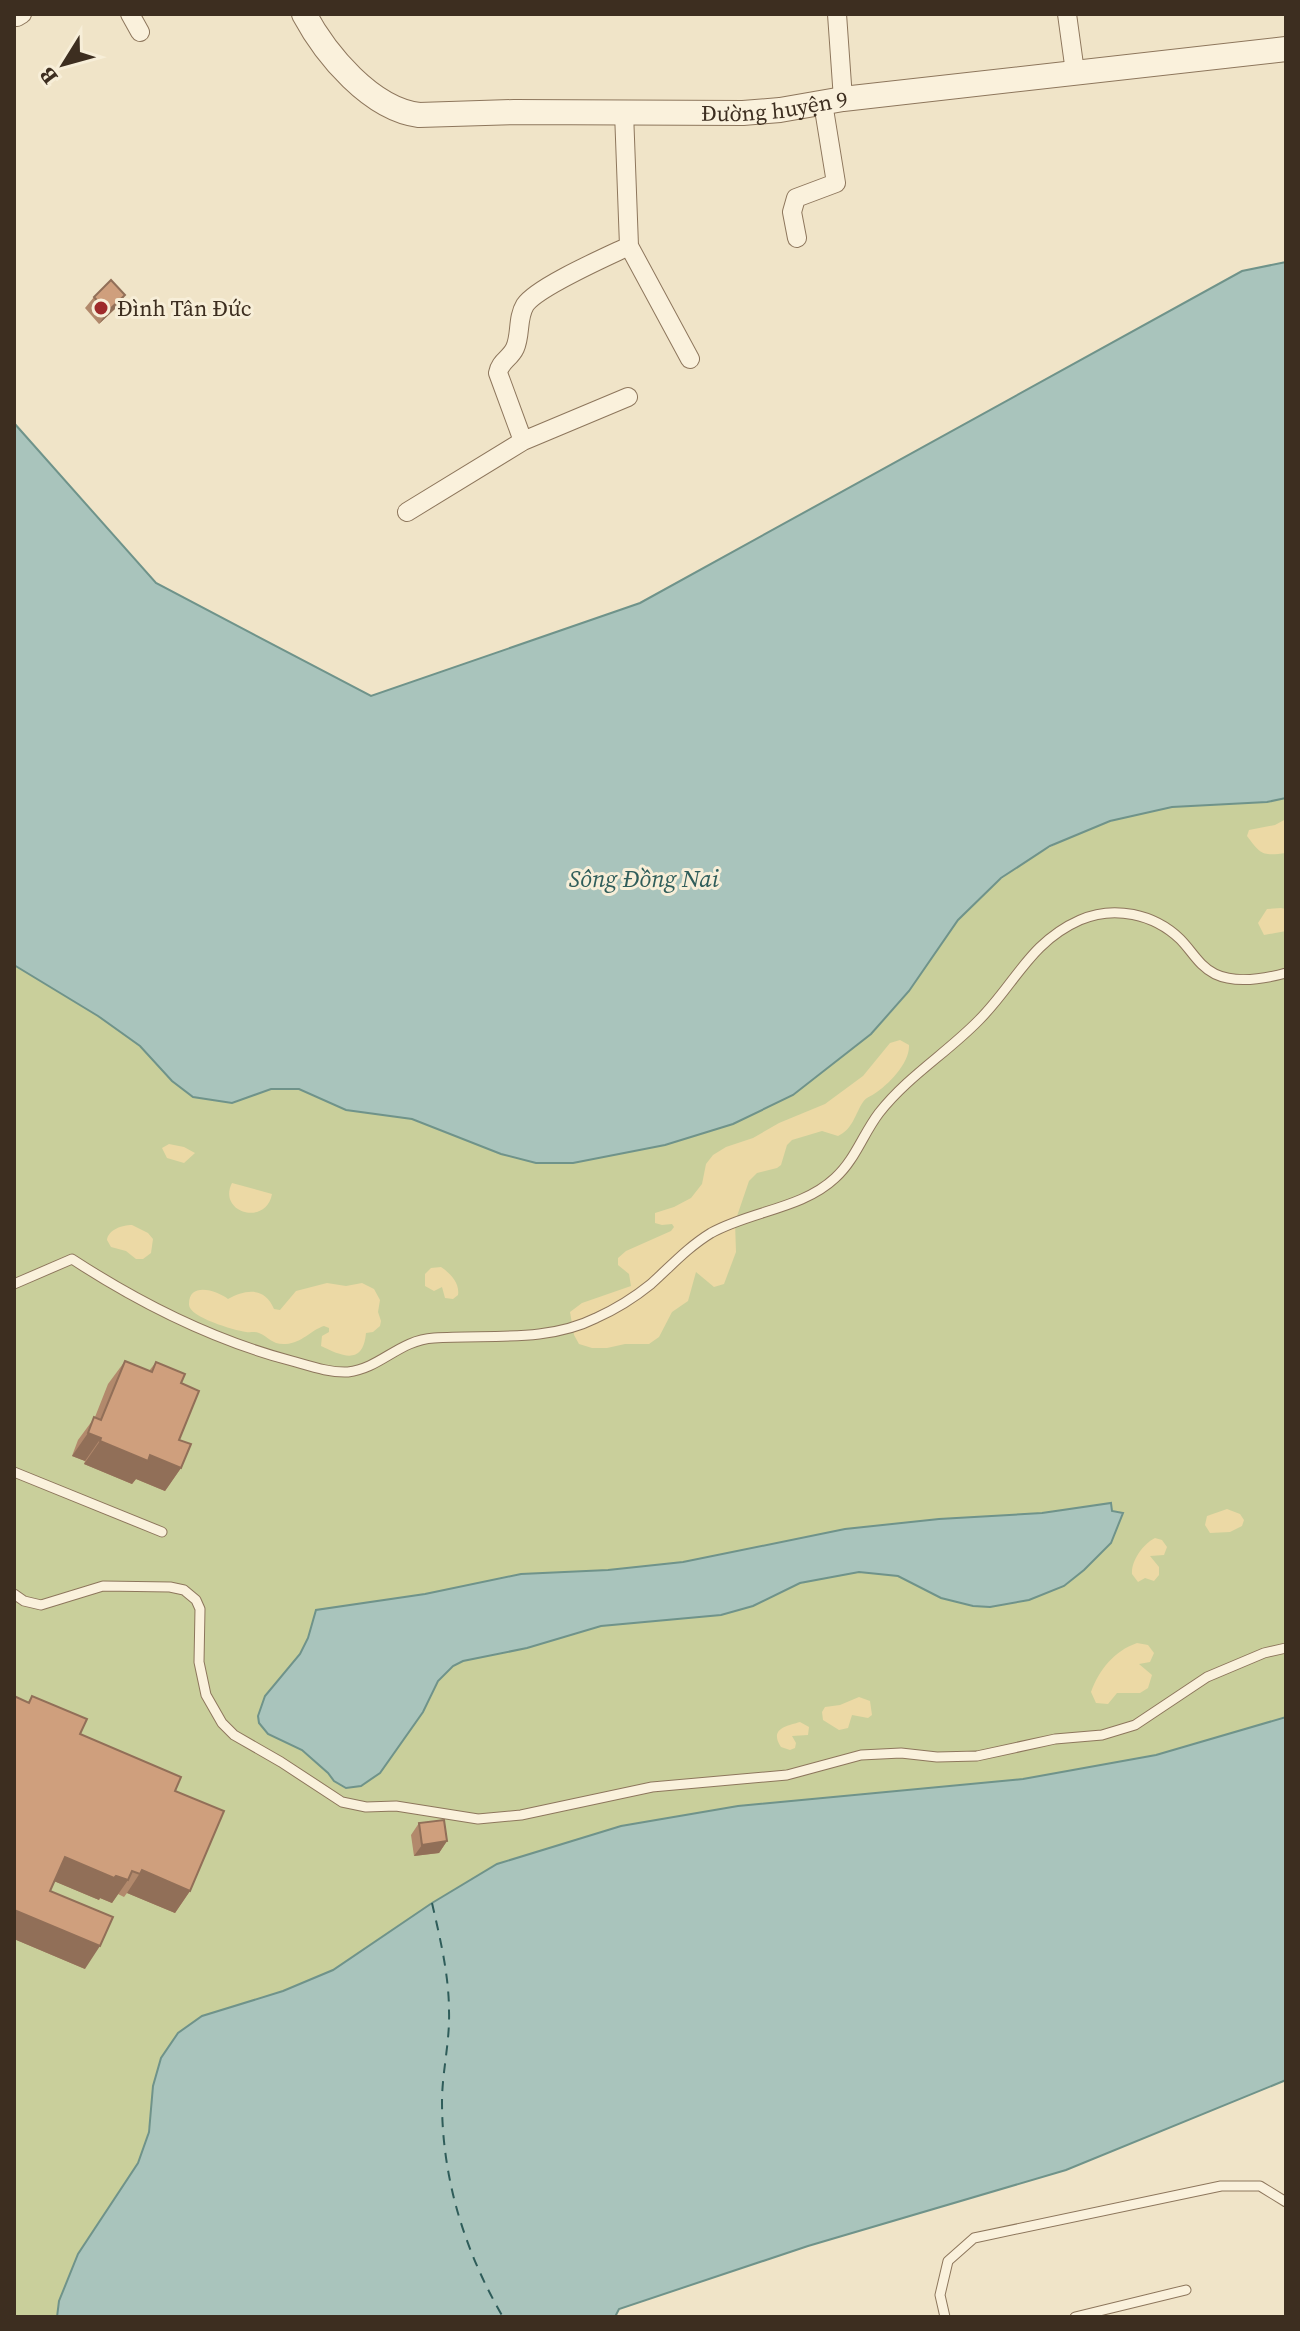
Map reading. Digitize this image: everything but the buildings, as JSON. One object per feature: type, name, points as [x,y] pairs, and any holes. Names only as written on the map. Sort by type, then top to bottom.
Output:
[{"type":"street","points":[[130,14],[140,32]]},
{"type":"street","name":"Đường huyện 9","points":[[304,14],[343,69],[381,102],[403,113],[419,115],[743,113],[1286,49]]},
{"type":"street","points":[[797,238],[792,212],[796,198],[836,183],[833,101],[837,14]]},
{"type":"street","points":[[1067,14],[1075,72]]},
{"type":"street","points":[[624,112],[629,246],[690,359]]},
{"type":"street","points":[[523,441],[498,373],[501,363],[516,347],[523,309],[544,290],[629,246]]},
{"type":"street","points":[[407,512],[523,441],[628,397]]},
{"type":"lane","points":[[14,1284],[72,1259],[128,1294],[199,1331],[265,1354],[336,1372],[369,1366],[404,1344],[418,1340],[534,1335],[568,1329],[595,1319],[627,1301],[709,1235],[725,1226],[810,1195],[834,1179],[853,1157],[870,1126],[890,1101],[922,1068],[981,1018],[1038,949],[1076,922],[1104,913],[1132,914],[1167,929],[1214,974],[1236,979],[1286,973]]},
{"type":"lane","points":[[14,1472],[162,1532]]},
{"type":"lane","points":[[14,1594],[24,1601],[41,1605],[103,1586],[184,1590],[196,1600],[202,1618],[199,1662],[206,1695],[222,1723],[234,1735],[342,1802],[366,1807],[404,1807],[478,1819],[521,1815],[662,1786],[787,1775],[861,1755],[977,1756],[1055,1739],[1102,1735],[1135,1725],[1207,1677],[1253,1657],[1286,1648]]},
{"type":"lane","points":[[945,2317],[940,2295],[948,2261],[974,2238],[1221,2186],[1260,2186],[1286,2202]]},
{"type":"lane","points":[[1075,2317],[1186,2290]]},
{"type":"green space","points":[[1286,798],[1286,1717],[1156,1755],[1023,1779],[738,1806],[621,1826],[497,1864],[432,1903],[333,1970],[283,1991],[153,2086],[149,2127],[141,2156],[69,2275],[57,2317],[14,2317],[14,965],[98,1016],[140,1046],[172,1081],[231,1103],[271,1089],[299,1089],[346,1110],[412,1119],[501,1154],[871,1034],[906,994],[953,926],[981,896],[1055,844],[1111,821],[1171,807]]},
{"type":"sand","points":[[1286,819],[1286,853],[1263,853],[1247,836],[1249,830],[1275,825]]},
{"type":"sand","points":[[1267,909],[1286,909],[1286,931],[1264,935],[1258,923]]},
{"type":"sand","points":[[900,1040],[909,1045],[902,1066],[886,1085],[863,1102],[847,1129],[838,1136],[822,1131],[792,1140],[787,1145],[781,1165],[757,1173],[749,1181],[735,1222],[736,1252],[724,1284],[714,1287],[696,1272],[688,1301],[672,1312],[659,1337],[649,1344],[592,1348],[579,1344],[570,1312],[582,1303],[631,1286],[629,1274],[618,1265],[618,1258],[626,1251],[671,1231],[674,1227],[672,1224],[655,1223],[655,1213],[691,1198],[702,1184],[706,1164],[713,1155],[825,1104],[863,1076],[890,1043]]},
{"type":"sand","points":[[169,1144],[195,1153],[184,1163],[167,1158],[162,1148]]},
{"type":"sand","points":[[232,1183],[272,1194],[268,1204],[253,1213],[236,1208],[229,1193]]},
{"type":"sand","points":[[132,1225],[153,1239],[151,1253],[143,1259],[136,1259],[126,1251],[111,1247],[107,1240],[116,1229]]},
{"type":"sand","points":[[441,1267],[456,1282],[458,1295],[453,1299],[445,1298],[442,1287],[434,1291],[425,1286],[425,1274],[431,1268]]},
{"type":"sand","points":[[327,1283],[346,1286],[362,1283],[374,1289],[380,1300],[380,1326],[366,1333],[361,1350],[356,1354],[344,1355],[321,1346],[322,1336],[329,1332],[329,1328],[324,1326],[297,1341],[281,1344],[257,1332],[240,1331],[213,1322],[196,1314],[189,1304],[190,1297],[199,1290],[218,1293],[228,1299],[254,1292],[266,1297],[274,1309],[280,1310],[296,1291]]},
{"type":"sand","points":[[1227,1509],[1240,1514],[1244,1520],[1242,1526],[1230,1532],[1210,1533],[1205,1525],[1207,1516]]},
{"type":"sand","points":[[1155,1538],[1162,1540],[1167,1547],[1164,1555],[1150,1556],[1159,1567],[1159,1575],[1154,1581],[1145,1578],[1138,1582],[1132,1574],[1133,1564],[1142,1549]]},
{"type":"sand","points":[[1137,1643],[1148,1645],[1154,1653],[1150,1662],[1139,1664],[1152,1675],[1148,1688],[1140,1693],[1117,1693],[1108,1704],[1096,1703],[1091,1692],[1098,1676],[1114,1656]]},
{"type":"sand","points":[[859,1697],[870,1701],[872,1715],[868,1718],[852,1715],[848,1728],[839,1730],[823,1720],[825,1707]]},
{"type":"sand","points":[[800,1722],[809,1727],[808,1735],[792,1736],[795,1748],[781,1747],[778,1732]]},
{"type":"water","name":"Sông Đồng Nai","points":[[1286,262],[1286,798],[1267,802],[1172,807],[1110,821],[1050,846],[1001,878],[958,920],[909,991],[871,1034],[793,1095],[733,1124],[665,1145],[573,1163],[536,1163],[501,1154],[412,1119],[346,1110],[299,1089],[271,1089],[232,1103],[193,1097],[172,1081],[140,1046],[98,1016],[14,965],[14,423],[156,583],[371,696],[640,603],[1242,271]]},
{"type":"water","points":[[1111,1503],[1112,1511],[1123,1513],[1111,1543],[1064,1586],[1029,1600],[990,1607],[973,1606],[941,1598],[898,1576],[859,1572],[800,1583],[753,1606],[721,1615],[601,1626],[527,1648],[463,1661],[438,1681],[423,1712],[380,1773],[361,1786],[346,1788],[334,1781],[302,1750],[268,1734],[259,1723],[258,1716],[265,1696],[300,1654],[316,1610],[425,1594],[521,1574],[608,1570],[683,1562],[845,1529],[1042,1513]]},
{"type":"water","points":[[1286,1717],[1286,2080],[1066,2170],[808,2246],[619,2309],[615,2317],[57,2317],[59,2301],[78,2254],[138,2163],[149,2132],[153,2086],[161,2058],[178,2033],[202,2016],[283,1991],[333,1970],[432,1903],[497,1864],[621,1826],[738,1806],[1023,1779],[1156,1755]]},
{"type":"ferry route","points":[[432,1903],[449,1997],[442,2102],[446,2159],[467,2241],[503,2317]]},
{"type":"place","name":"Đình Tân Đức","points":[[101,308]]}]
